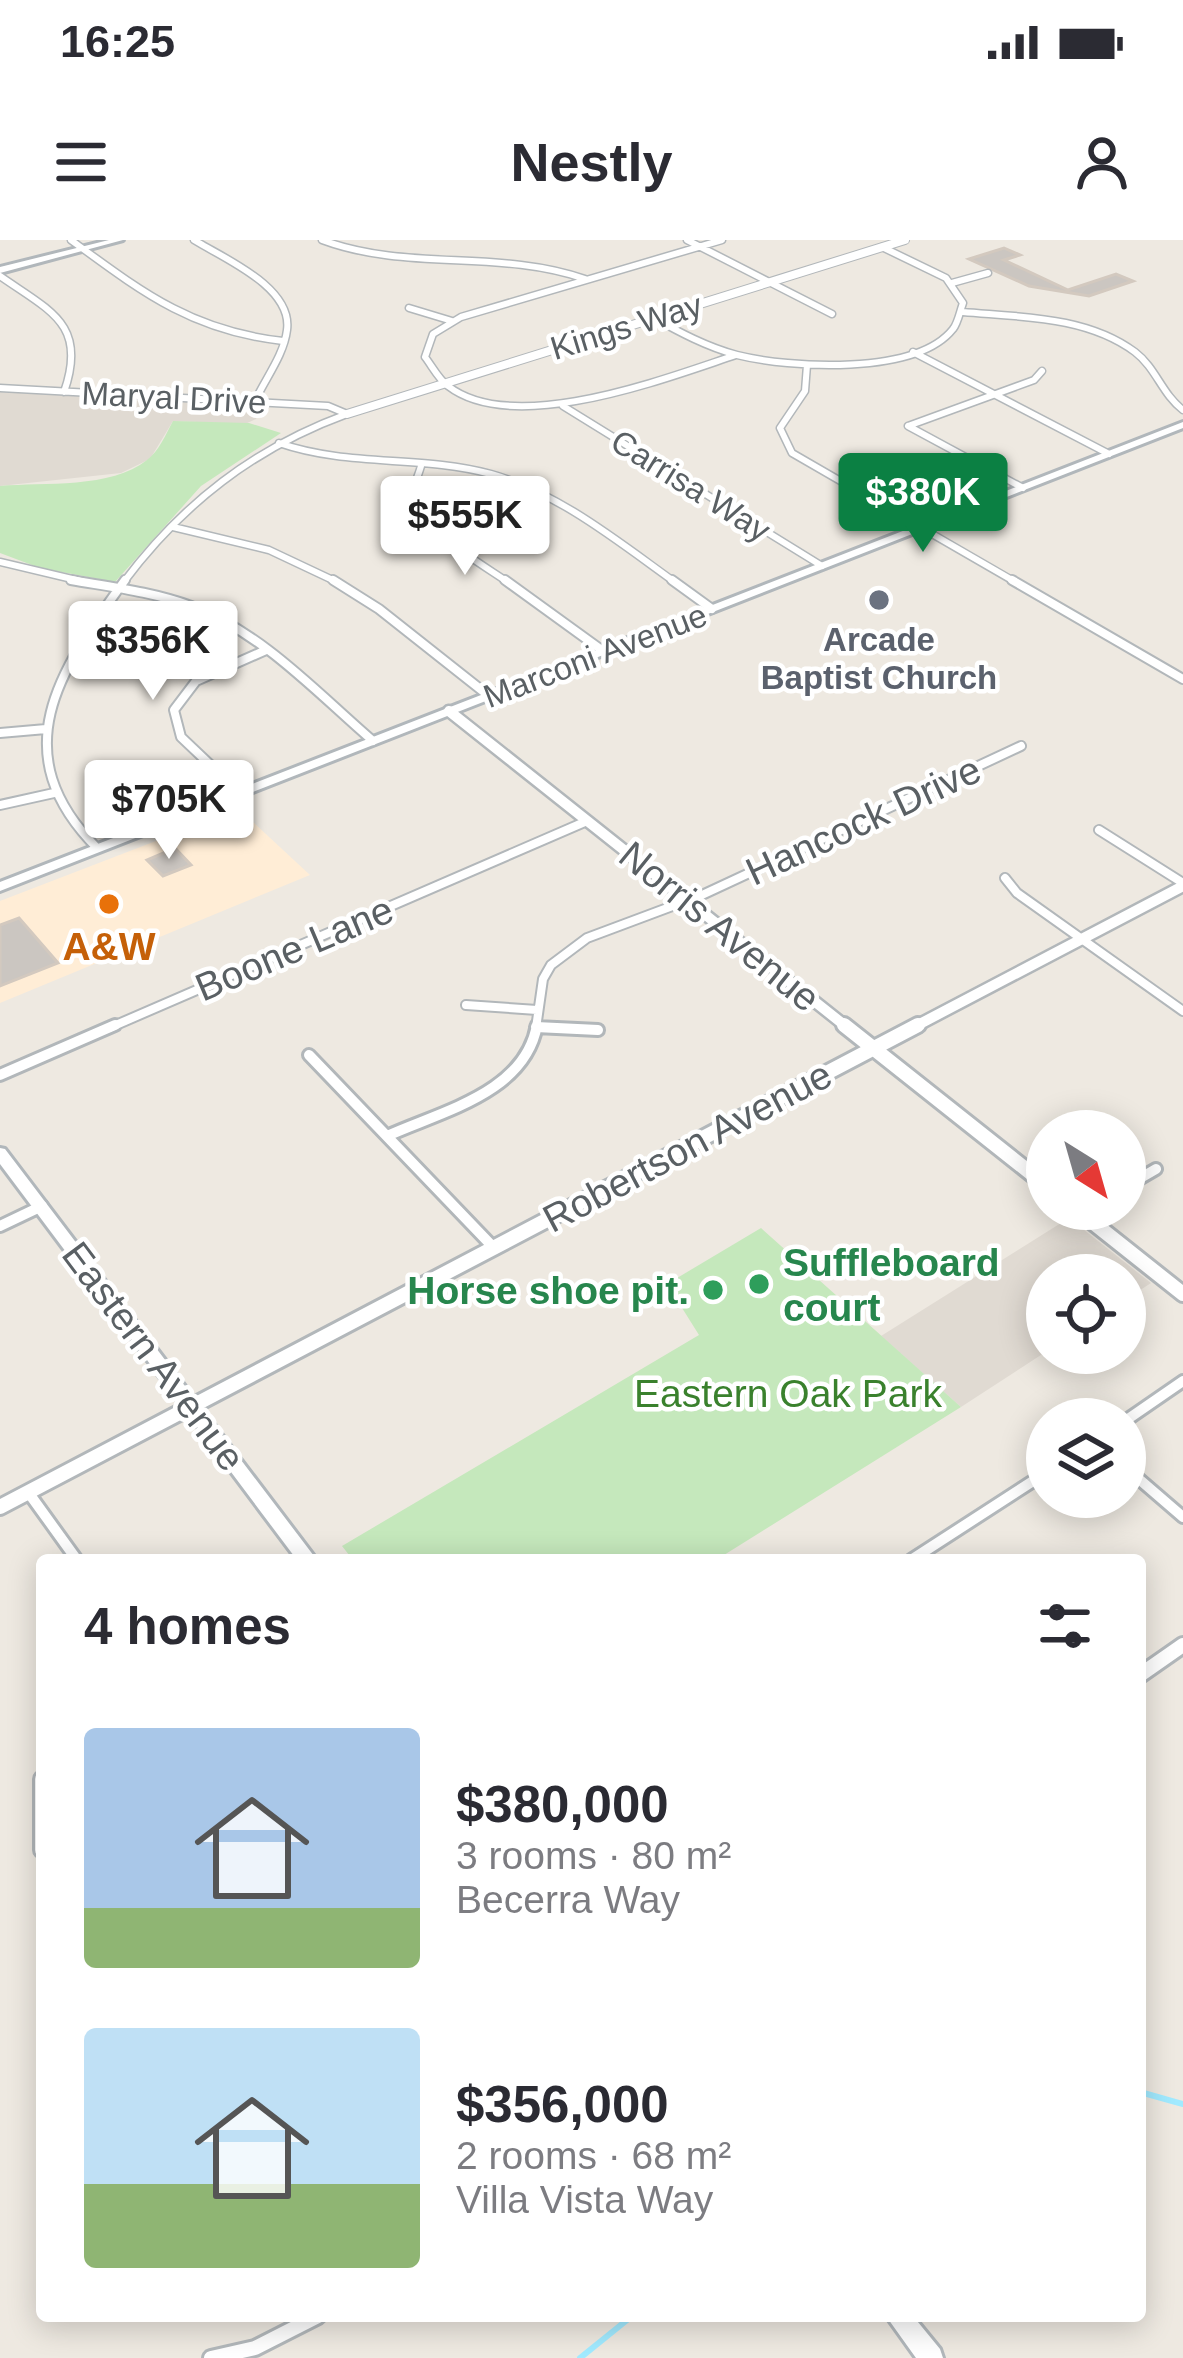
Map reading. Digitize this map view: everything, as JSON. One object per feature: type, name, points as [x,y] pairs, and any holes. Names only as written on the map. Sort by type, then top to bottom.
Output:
[{"type":"main road","points":[[0,273],[119,240]]},
{"type":"main road","name":"Marconi Avenue","points":[[2,885],[1183,425]]},
{"type":"main road","name":"Eastern Avenue","points":[[0,1153],[303,1554]]},
{"type":"main road","points":[[903,2322],[931,2358]]},
{"type":"street","points":[[71,240],[190,323],[235,337],[283,341]]},
{"type":"street","points":[[194,240],[280,300],[288,322],[255,401]]},
{"type":"street","points":[[322,240],[378,255],[524,260],[585,279]]},
{"type":"street","points":[[687,240],[832,314]]},
{"type":"street","points":[[722,240],[452,321],[433,334],[424,349],[426,362],[446,382],[487,400],[560,404],[608,396],[736,355]]},
{"type":"street","name":"Kings Way","points":[[347,414],[905,240]]},
{"type":"street","points":[[652,317],[736,355],[807,365],[858,364],[913,352],[950,332],[963,312],[961,296],[952,283],[882,247]]},
{"type":"street","points":[[0,273],[71,333],[78,356],[64,392]]},
{"type":"street","points":[[952,283],[988,274]]},
{"type":"street","points":[[410,308],[452,321]]},
{"type":"street","points":[[963,312],[1053,322],[1114,339],[1144,359],[1163,394],[1183,410]]},
{"type":"street","points":[[913,352],[1109,454]]},
{"type":"street","points":[[807,365],[805,391],[782,420],[781,436],[805,463],[1180,674]]},
{"type":"street","points":[[1023,488],[908,426],[1034,380],[1042,370]]},
{"type":"street","name":"Maryal Drive","points":[[0,388],[328,406],[347,414]]},
{"type":"street","name":"Carrisa Way","points":[[560,404],[822,566]]},
{"type":"street","points":[[97,848],[53,793],[45,762],[46,729],[73,658],[119,590],[212,486],[278,443],[347,414]]},
{"type":"street","points":[[278,443],[332,459],[467,470],[526,487],[712,609]]},
{"type":"street","points":[[421,466],[413,494],[430,525],[603,651]]},
{"type":"street","points":[[173,527],[245,540],[316,567],[362,595],[489,696]]},
{"type":"street","points":[[0,562],[59,580],[208,612],[266,650],[373,741]]},
{"type":"street","points":[[240,793],[182,736],[174,710],[183,692],[196,681],[266,650]]},
{"type":"street","name":"Norris Avenue","points":[[449,711],[1026,1169]]},
{"type":"street","points":[[0,733],[46,729]]},
{"type":"street","name":"Hancock Drive","points":[[387,1136],[515,1073],[528,1056],[543,974],[559,955],[702,895],[1021,746]]},
{"type":"street","points":[[0,806],[53,793]]},
{"type":"street","name":"Boone Lane","points":[[0,1075],[587,820]]},
{"type":"street","points":[[1099,830],[1183,885]]},
{"type":"street","points":[[1005,878],[1017,893],[1183,1011]]},
{"type":"street","name":"Robertson Avenue","points":[[0,1507],[1183,885]]},
{"type":"street","points":[[466,1005],[537,1010]]},
{"type":"street","points":[[536,1027],[598,1030]]},
{"type":"street","points":[[309,1055],[494,1247]]},
{"type":"street","points":[[1146,1174],[1156,1168]]},
{"type":"street","points":[[0,1226],[42,1206]]},
{"type":"street","points":[[1106,1230],[1183,1294]]},
{"type":"street","points":[[1146,1407],[1183,1381]]},
{"type":"street","points":[[1146,1485],[1183,1517]]},
{"type":"street","points":[[920,1554],[1026,1486]]},
{"type":"street","points":[[28,1492],[73,1554]]},
{"type":"street","points":[[1146,1671],[1183,1645]]},
{"type":"street","points":[[211,2358],[255,2348],[305,2322]]},
{"type":"shaded area","points":[[0,392],[264,406],[256,419],[245,424],[173,421],[150,459],[121,473],[0,486]]},
{"type":"shaded area","points":[[239,809],[310,875],[0,1003],[0,901]]},
{"type":"shaded area","points":[[1050,1230],[1084,1230],[1114,1254],[1026,1254],[1026,1365],[961,1407],[881,1336]]},
{"type":"green space","points":[[173,421],[249,423],[281,433],[201,486],[115,582],[40,568],[0,553],[0,486],[115,476],[151,456]]},
{"type":"green space","name":"Eastern Oak Park","points":[[761,1228],[961,1407],[726,1554],[348,1554],[342,1546],[699,1335],[667,1284]]},
{"type":"building","points":[[1004,248],[1020,255],[1004,260],[1068,290],[1116,274],[1133,281],[1089,296],[1029,286],[969,259]]},
{"type":"building","points":[[175,848],[191,865],[163,876],[147,860]]},
{"type":"building","points":[[19,918],[58,963],[0,986],[0,925]]},
{"type":"waterway","points":[[1146,2094],[1183,2104]]},
{"type":"waterway","points":[[580,2358],[625,2322]]},
{"type":"place","name":"Arcade Baptist Church","points":[[879,600]]},
{"type":"place","name":"A&W","points":[[109,904]]},
{"type":"place","name":"Suffleboard court","points":[[759,1284]]},
{"type":"place","name":"Horse shoe pit.","points":[[713,1290]]}]
